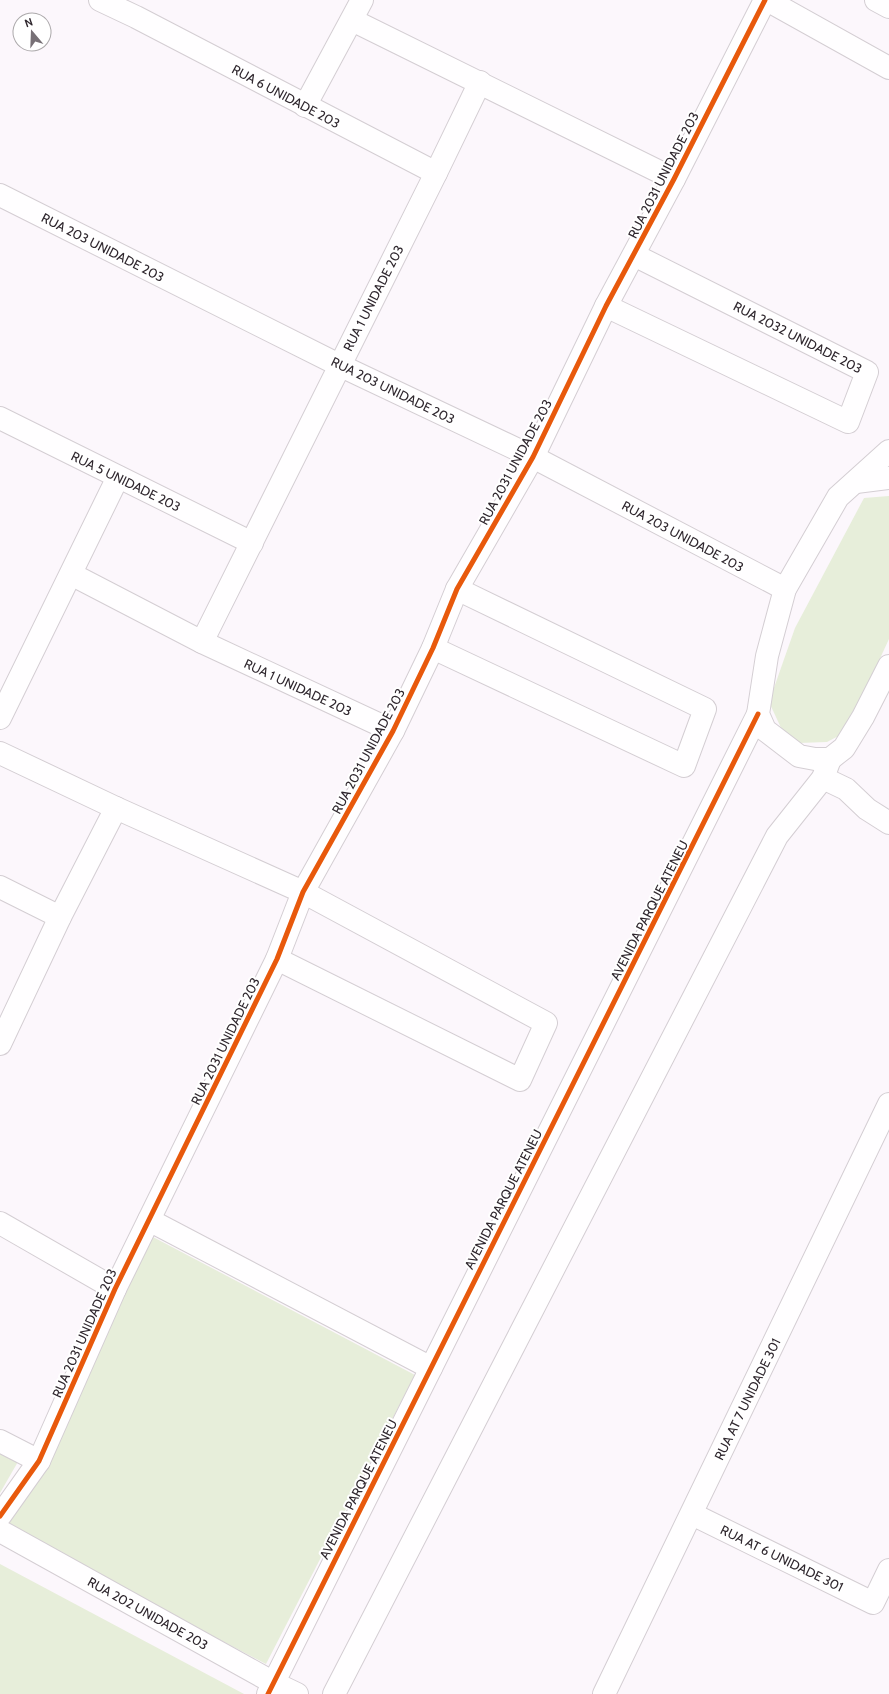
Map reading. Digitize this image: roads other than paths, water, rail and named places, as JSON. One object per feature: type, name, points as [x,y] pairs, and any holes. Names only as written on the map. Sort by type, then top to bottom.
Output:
[{"type":"street","name":"RUA 6 UNIDADE 203","points":[[100,0],[140,8],[305,106],[436,174]]},
{"type":"street","points":[[305,106],[362,0]]},
{"type":"street","points":[[766,0],[889,68]]},
{"type":"street","name":"RUA 2031 UNIDADE 203","points":[[0,1516],[39,1461],[115,1289],[278,959],[304,892],[393,731],[434,648],[457,589],[533,457],[606,306],[674,179],[766,0]]},
{"type":"street","points":[[876,0],[889,7]]},
{"type":"street","points":[[352,20],[674,179]]},
{"type":"street","name":"RUA 1 UNIDADE 203","points":[[202,642],[339,365],[436,174],[480,82]]},
{"type":"street","name":"RUA 203 UNIDADE 203","points":[[0,195],[339,365],[533,457],[785,589]]},
{"type":"street","name":"RUA 2032 UNIDADE 203","points":[[606,306],[848,422],[867,372],[634,255]]},
{"type":"street","name":"RUA 5 UNIDADE 203","points":[[0,418],[252,543]]},
{"type":"street","points":[[856,482],[889,451]]},
{"type":"street","points":[[0,718],[118,477]]},
{"type":"street","points":[[856,482],[889,478]]},
{"type":"street","name":"AVENIDA PARQUE ATENEU","points":[[271,1688],[758,714],[767,656],[785,589],[838,497],[856,482]]},
{"type":"street","name":"RUA 1 UNIDADE 203","points":[[71,574],[202,642],[393,731]]},
{"type":"street","points":[[434,648],[684,766],[704,709],[457,589]]},
{"type":"street","points":[[334,1694],[777,836],[827,768],[844,748],[863,717],[889,666]]},
{"type":"street","points":[[758,714],[765,730],[799,756],[814,760],[827,768],[867,809],[889,822]]},
{"type":"street","points":[[0,753],[116,808],[304,892],[546,1023],[520,1080],[278,959]]},
{"type":"street","points":[[0,1044],[60,917],[116,808]]},
{"type":"street","points":[[0,887],[60,917]]},
{"type":"street","name":"RUA AT 7 UNIDADE 301","points":[[604,1694],[889,1104]]},
{"type":"street","points":[[150,1220],[431,1368]]},
{"type":"street","points":[[0,1223],[115,1289]]},
{"type":"street","points":[[0,1441],[39,1461]]},
{"type":"street","name":"RUA AT 6 UNIDADE 301","points":[[692,1514],[873,1603],[889,1570]]},
{"type":"street","name":"RUA 202 UNIDADE 203","points":[[0,1531],[271,1688],[297,1694]]}]
